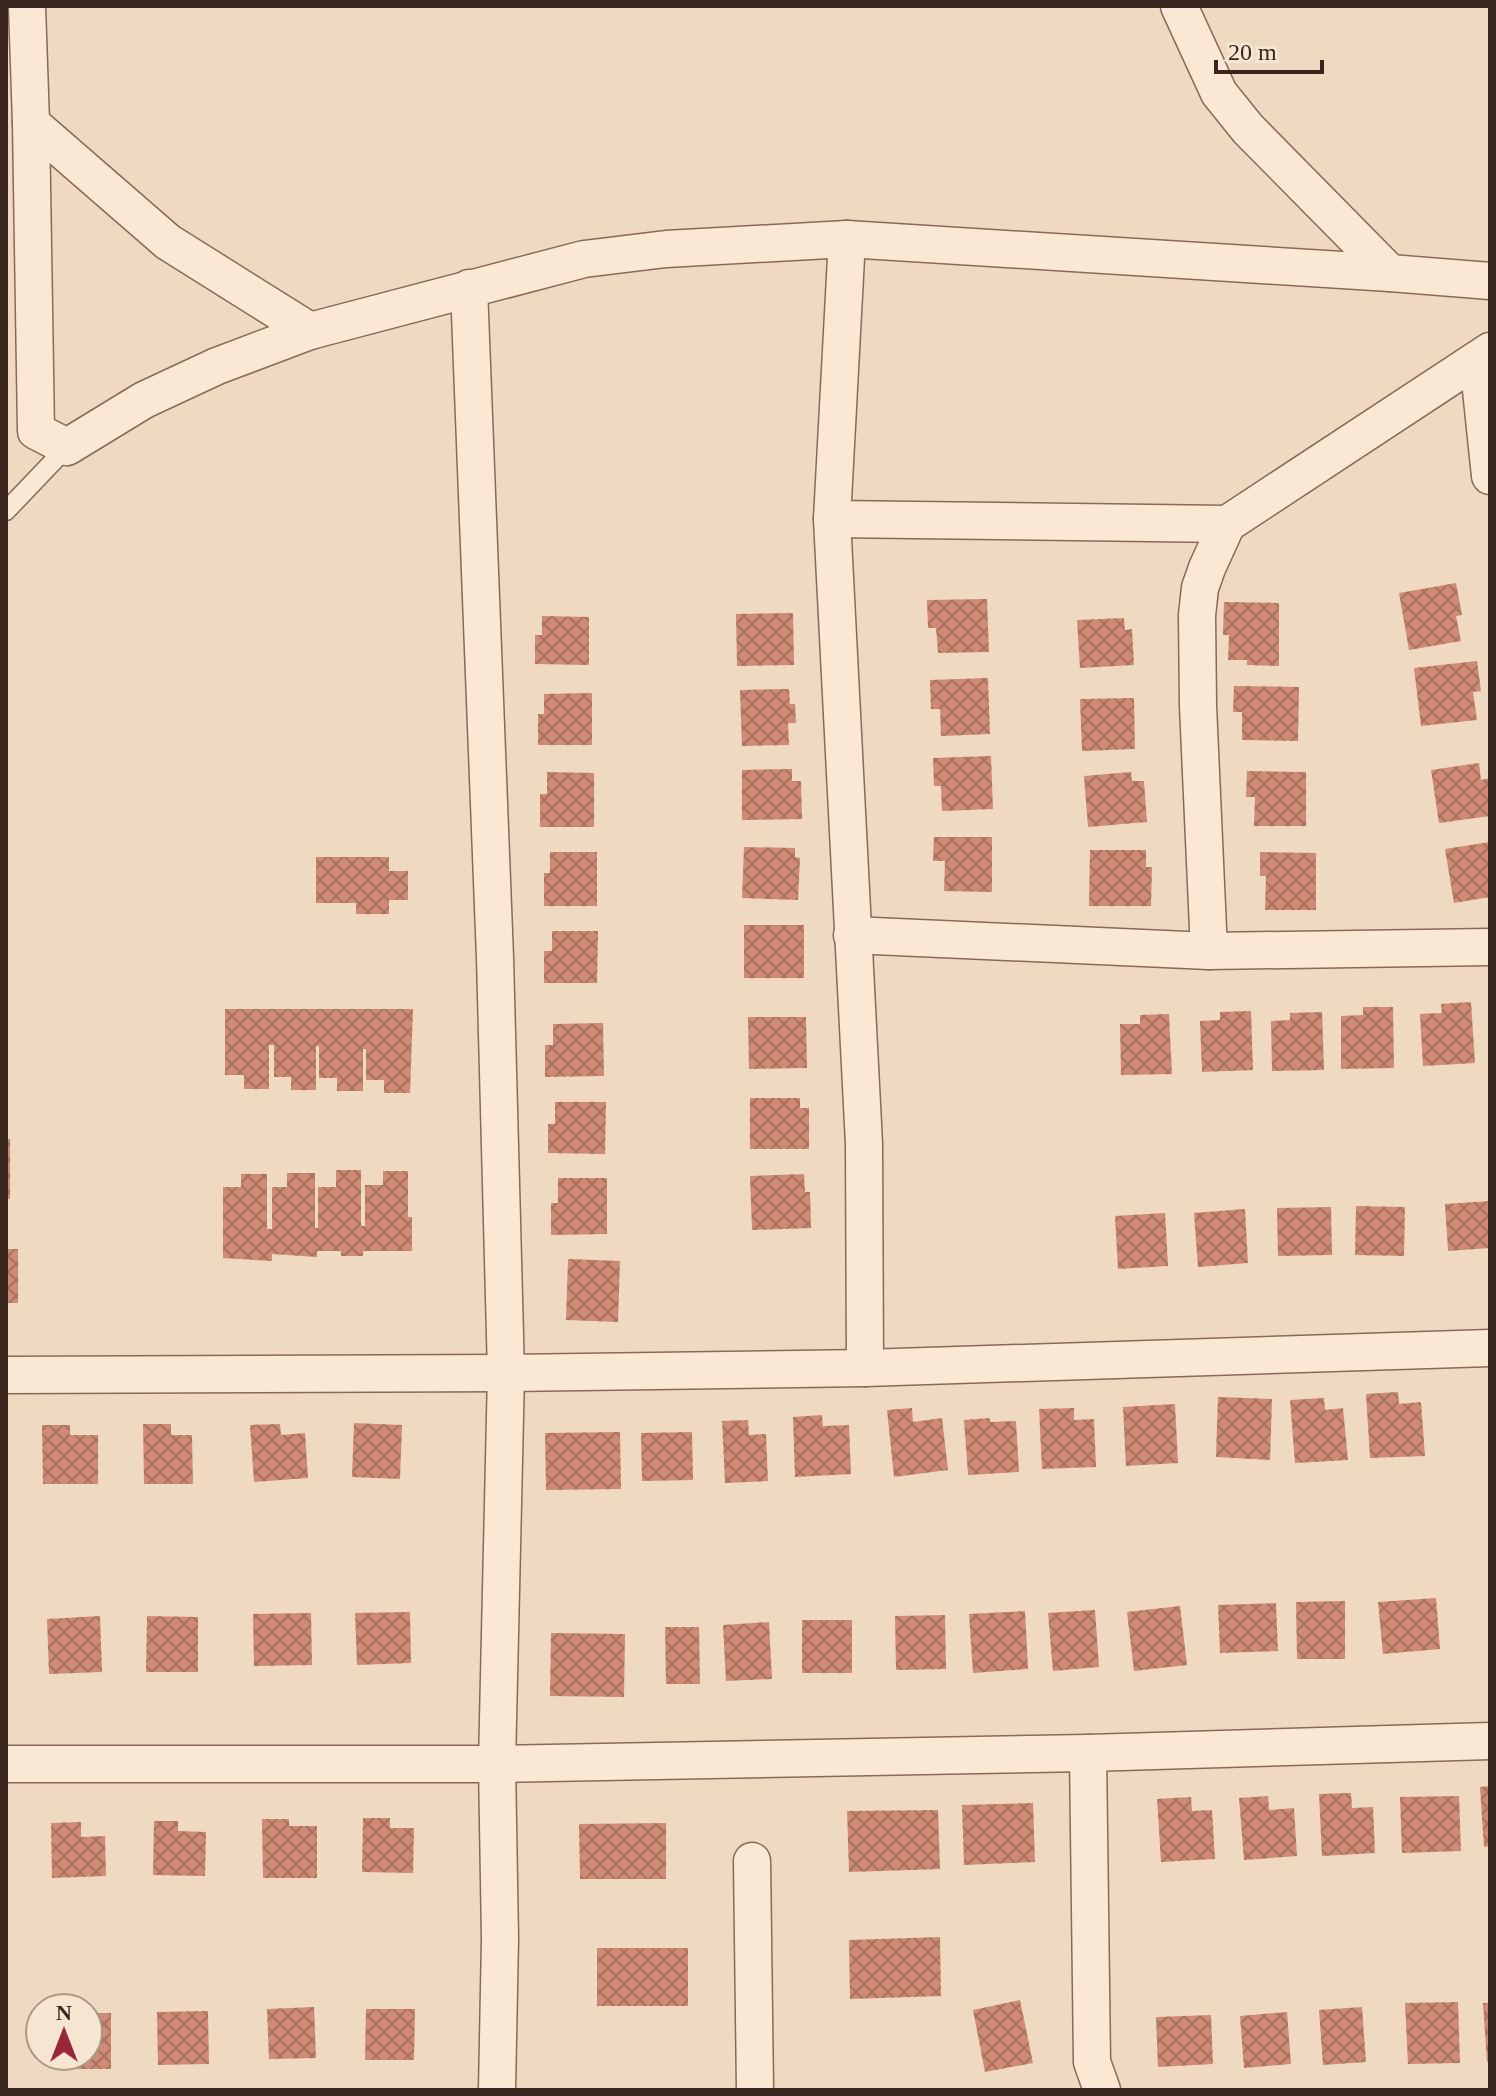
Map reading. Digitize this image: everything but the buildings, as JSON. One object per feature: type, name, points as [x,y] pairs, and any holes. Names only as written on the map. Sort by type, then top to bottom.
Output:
[{"type":"street","points":[[27,6],[36,431],[67,447],[144,400],[217,366],[310,331],[584,259],[639,252],[847,239],[1490,281]]},
{"type":"street","points":[[1179,6],[1219,93],[1248,129],[1390,273]]},
{"type":"street","points":[[31,123],[168,242],[310,331]]},
{"type":"street","points":[[847,239],[832,519],[864,1144],[865,1368]]},
{"type":"street","points":[[469,288],[495,943],[506,1373],[497,1764],[500,1939],[497,2090]]},
{"type":"street","points":[[1209,951],[1197,615],[1200,588],[1227,524],[1484,356],[1490,476]]},
{"type":"street","points":[[832,519],[1227,524]]},
{"type":"street","points":[[852,935],[1209,951],[1490,947]]},
{"type":"street","points":[[6,1375],[865,1368],[1490,1348]]},
{"type":"street","points":[[6,1764],[497,1764],[1088,1753],[1490,1741]]},
{"type":"street","points":[[1088,1753],[1092,2062],[1102,2090]]},
{"type":"street","points":[[752,1861],[755,2090]]},
{"type":"lane","points":[[6,511],[67,447]]}]
